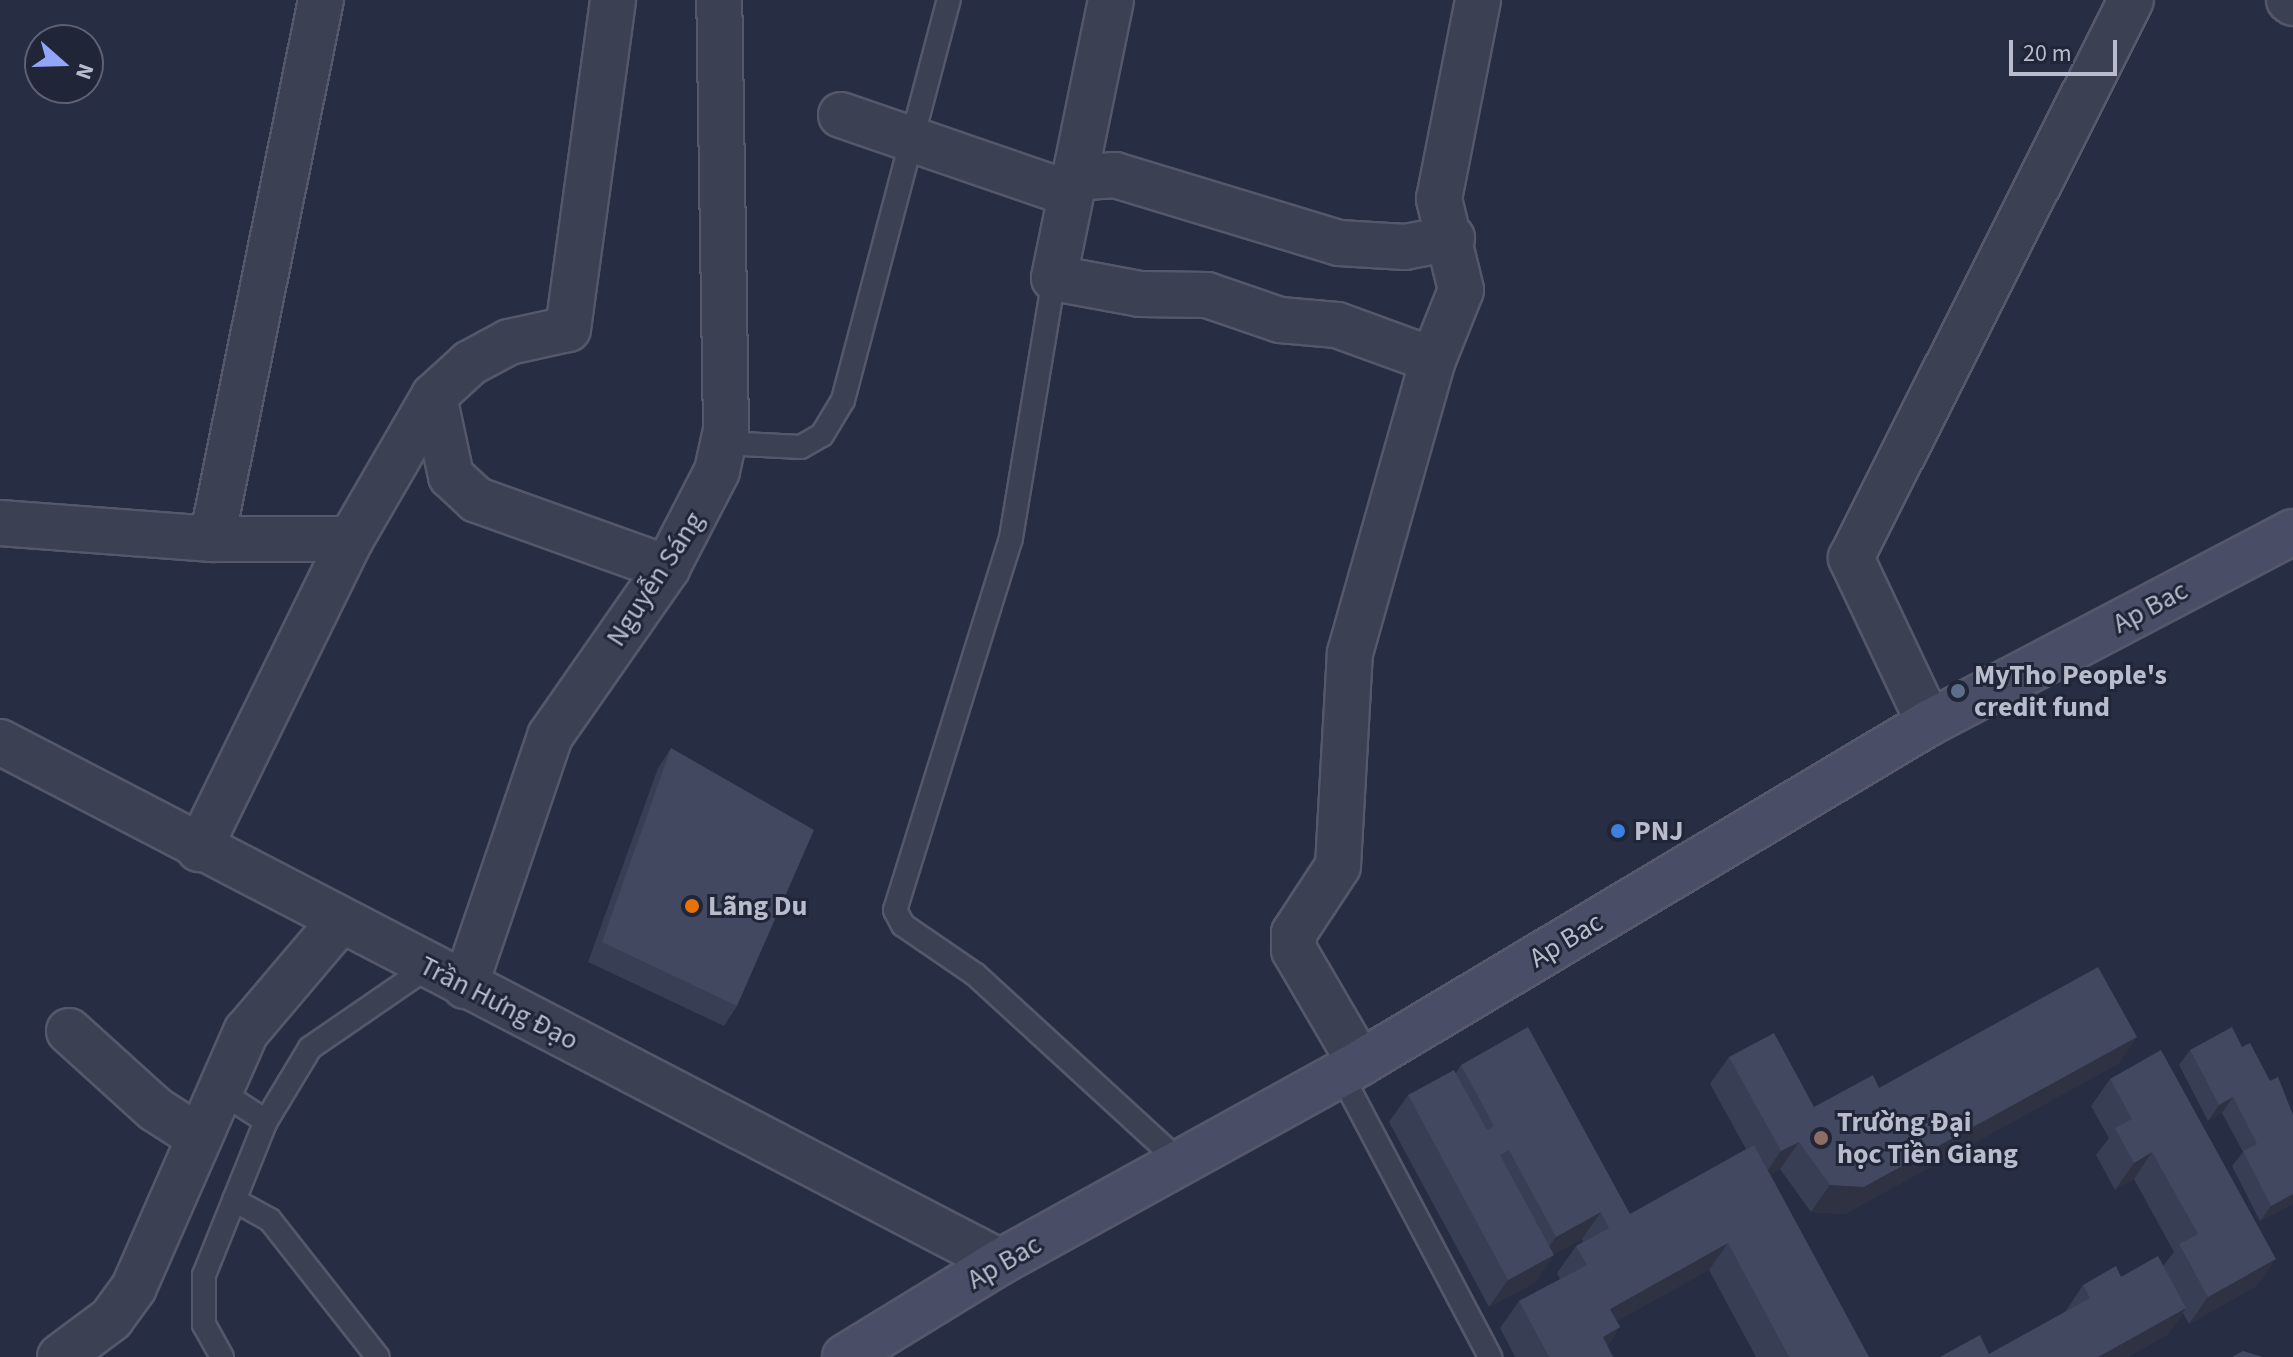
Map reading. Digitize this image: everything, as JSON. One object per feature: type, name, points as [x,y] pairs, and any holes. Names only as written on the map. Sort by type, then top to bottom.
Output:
[{"type":"main road","name":"Ap Bac","points":[[845,1357],[1000,1262],[1183,1165],[1350,1068],[1929,723],[2293,532]]},
{"type":"street","points":[[212,539],[321,0]]},
{"type":"street","points":[[199,849],[351,539],[434,396],[470,363],[509,342],[568,329],[613,0]]},
{"type":"street","name":"Nguyễn Sáng","points":[[447,976],[550,736],[667,568],[699,516],[723,443],[719,0]]},
{"type":"street","points":[[1111,0],[1054,278],[1140,294],[1207,295],[1280,320],[1337,325],[1433,360]]},
{"type":"street","points":[[1350,1068],[1294,950],[1294,933],[1338,866],[1350,653],[1433,360],[1461,290],[1452,238],[1439,199],[1478,0]]},
{"type":"street","points":[[1929,723],[1851,558],[2131,0]]},
{"type":"street","points":[[841,115],[912,140],[1072,186],[1115,175],[1339,243],[1405,247],[1452,238]]},
{"type":"street","points":[[434,396],[451,476],[477,500],[667,568]]},
{"type":"street","points":[[0,523],[212,539],[351,539]]},
{"type":"street","name":"Trần Hưng Đạo","points":[[0,742],[199,849],[1000,1262]]},
{"type":"street","points":[[60,1357],[111,1319],[134,1287],[169,1221],[197,1136],[246,1032],[340,921]]},
{"type":"street","points":[[69,1031],[155,1109],[197,1136]]},
{"type":"lane","points":[[723,443],[801,447],[822,435],[843,400],[949,0]]},
{"type":"lane","points":[[1054,278],[1011,538],[895,910],[903,925],[976,975],[1183,1165]]},
{"type":"lane","points":[[222,1357],[204,1325],[203,1287],[266,1121],[310,1048],[447,976]]},
{"type":"lane","points":[[1350,1068],[1490,1357]]},
{"type":"lane","points":[[218,1090],[266,1121]]},
{"type":"lane","points":[[234,1200],[270,1220],[378,1357]]},
{"type":"building","name":"Lãng Du","points":[[671,748],[814,830],[737,1006],[602,942]]},
{"type":"building","points":[[2098,967],[2137,1037],[1864,1187],[1830,1185],[1799,1142],[1781,1151],[1729,1057],[1774,1033],[1814,1107],[1873,1075],[1879,1088]]},
{"type":"building","points":[[1528,1027],[1630,1214],[1754,1145],[1869,1357],[1789,1357],[1728,1243],[1610,1309],[1620,1327],[1603,1337],[1613,1357],[1549,1357],[1519,1301],[1587,1265],[1576,1246],[1609,1228],[1601,1212],[1556,1237],[1509,1150],[1500,1155],[1554,1255],[1508,1280],[1408,1095],[1454,1070],[1487,1130],[1494,1126],[1461,1065]]},
{"type":"building","points":[[2232,1027],[2242,1047],[2250,1043],[2270,1081],[2278,1077],[2293,1115],[2293,1194],[2271,1206],[2243,1151],[2257,1144],[2233,1097],[2219,1105],[2190,1050]]},
{"type":"building","points":[[2161,1050],[2276,1259],[2208,1297],[2179,1244],[2198,1234],[2152,1152],[2134,1163],[2115,1128],[2132,1119],[2110,1079]]},
{"type":"building","points":[[2158,1256],[2186,1308],[2098,1357],[1940,1357],[1980,1335],[1989,1354],[2090,1298],[2083,1285],[2116,1266],[2121,1277]]},
{"type":"building","points":[[2243,1351],[2263,1357],[2232,1357]]},
{"type":"place","name":"MyTho People's credit fund","points":[[1958,691]]},
{"type":"place","name":"PNJ","points":[[1618,831]]},
{"type":"place","name":"Lãng Du","points":[[692,906]]},
{"type":"place","name":"Trường Đại học Tiền Giang","points":[[1821,1138]]}]
